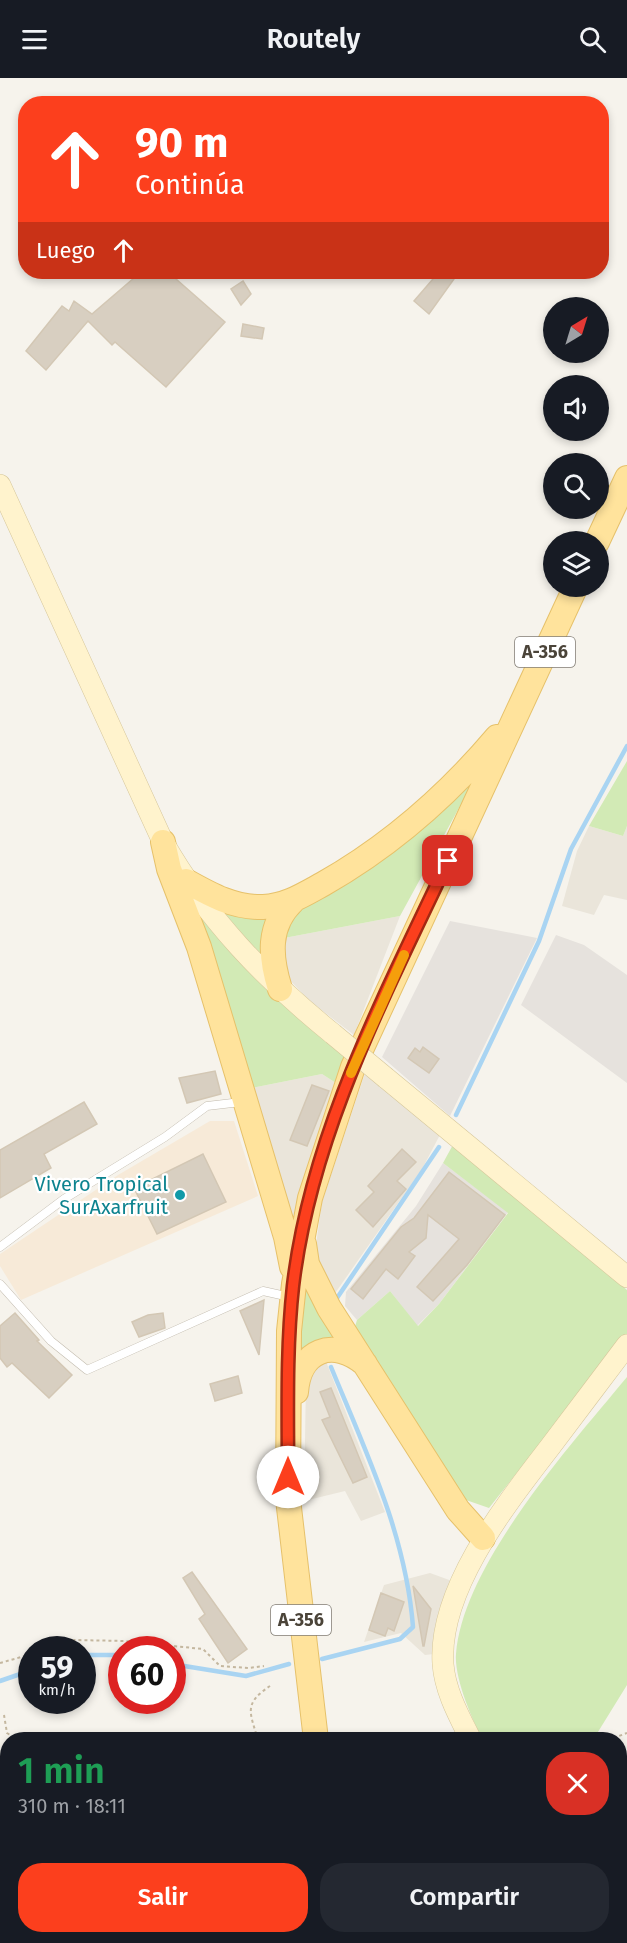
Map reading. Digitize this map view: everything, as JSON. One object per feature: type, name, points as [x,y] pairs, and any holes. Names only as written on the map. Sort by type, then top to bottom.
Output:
[{"type":"main road","points":[[602,531],[627,478]]},
{"type":"main road","name":"A-356","points":[[304,1227],[322,1154],[353,1067],[571,597]]},
{"type":"main road","points":[[186,881],[228,903],[247,907],[264,907],[293,901],[345,872],[397,836],[445,795],[514,717]]},
{"type":"main road","points":[[163,842],[169,869],[199,947],[286,1237],[293,1291]]},
{"type":"main road","points":[[280,988],[272,964],[272,942],[277,921],[293,901]]},
{"type":"main road","points":[[293,1291],[304,1227]]},
{"type":"main road","points":[[304,1227],[307,1264],[317,1286],[458,1510],[483,1538]]},
{"type":"main road","name":"A-356","points":[[293,1291],[289,1330],[288,1499],[315,1732]]},
{"type":"main road","points":[[288,1454],[301,1366],[324,1350],[342,1350],[367,1365]]},
{"type":"street","points":[[0,485],[163,842],[186,881],[229,936],[280,988],[333,1034],[627,1277]]},
{"type":"street","points":[[467,1732],[448,1689],[443,1650],[455,1600],[483,1538],[627,1346]]},
{"type":"lane","points":[[0,1246],[64,1199],[165,1137],[207,1106],[245,1101]]},
{"type":"lane","points":[[0,1284],[51,1341],[87,1370],[263,1292],[293,1291]]},
{"type":"path","points":[[96,1640],[203,1649],[220,1666],[248,1668],[264,1666]]},
{"type":"path","points":[[0,1663],[18,1658]]},
{"type":"path","points":[[256,1732],[249,1709],[255,1696],[270,1686]]},
{"type":"path","points":[[4,1715],[7,1732]]},
{"type":"shaded area","points":[[589,826],[623,836],[627,826],[627,900],[604,895],[594,915],[562,906],[577,851]]},
{"type":"shaded area","points":[[400,916],[354,1035],[310,1001],[282,972],[279,939]]},
{"type":"shaded area","points":[[450,921],[537,938],[450,1116],[382,1057]]},
{"type":"shaded area","points":[[556,935],[584,945],[627,975],[627,1083],[521,1005]]},
{"type":"shaded area","points":[[366,1070],[442,1131],[422,1169],[331,1299],[314,1259],[322,1202]]},
{"type":"shaded area","points":[[322,1074],[339,1085],[295,1232],[252,1088]]},
{"type":"shaded area","points":[[210,1121],[234,1121],[258,1196],[21,1300],[0,1266],[0,1254],[118,1175]]},
{"type":"shaded area","points":[[443,1163],[508,1212],[439,1304],[417,1326],[390,1291],[357,1320],[345,1306],[346,1292],[416,1206]]},
{"type":"shaded area","points":[[328,1354],[327,1364],[385,1512],[361,1521],[345,1491],[304,1501],[306,1380]]},
{"type":"shaded area","points":[[430,1573],[452,1581],[434,1654],[425,1655],[401,1633],[364,1642],[384,1585]]},
{"type":"green space","points":[[627,761],[627,826],[623,836],[589,826]]},
{"type":"green space","points":[[484,762],[400,916],[279,939],[291,916]]},
{"type":"green space","points":[[183,891],[350,1057],[339,1085],[322,1074],[252,1088]]},
{"type":"green space","points":[[209,901],[280,911],[270,967]]},
{"type":"green space","points":[[455,1141],[627,1290],[627,1334],[489,1508],[466,1500],[353,1333],[357,1320],[390,1291],[418,1326],[439,1304],[508,1213],[443,1163]]},
{"type":"green space","points":[[304,1271],[345,1341],[297,1357]]},
{"type":"green space","points":[[627,1377],[627,1685],[598,1732],[479,1732],[469,1710],[456,1663],[463,1619],[478,1582],[498,1545],[523,1507]]},
{"type":"building","points":[[133,279],[176,279],[225,322],[166,387],[115,342],[112,345],[88,321],[46,370],[26,351],[62,306],[69,311],[74,301],[92,314]]},
{"type":"building","points":[[433,279],[454,279],[429,314],[414,301]]},
{"type":"building","points":[[243,281],[251,294],[241,305],[231,289]]},
{"type":"building","points":[[243,324],[264,328],[262,339],[241,336]]},
{"type":"building","points":[[423,1047],[439,1059],[429,1073],[408,1058],[415,1048],[420,1052]]},
{"type":"building","points":[[215,1071],[221,1094],[187,1103],[179,1078]]},
{"type":"building","points":[[312,1085],[329,1091],[307,1146],[290,1140]]},
{"type":"building","points":[[84,1102],[97,1124],[44,1154],[51,1168],[0,1198],[0,1150]]},
{"type":"building","points":[[402,1149],[416,1162],[397,1181],[406,1189],[373,1227],[356,1210],[374,1192],[368,1186]]},
{"type":"building","name":"Vivero Tropical SurAxarfruit","points":[[203,1154],[226,1202],[157,1234],[134,1188]]},
{"type":"building","points":[[449,1172],[505,1215],[467,1265],[433,1301],[417,1287],[459,1239],[428,1215],[426,1238],[409,1252],[415,1256],[398,1279],[386,1269],[363,1299],[351,1289],[401,1227],[414,1218]]},
{"type":"building","points":[[264,1300],[259,1355],[240,1311]]},
{"type":"building","points":[[15,1313],[39,1340],[37,1341],[72,1375],[49,1398],[12,1363],[7,1367],[0,1358],[0,1326]]},
{"type":"building","points":[[163,1313],[165,1328],[139,1337],[132,1322],[148,1315]]},
{"type":"building","points":[[238,1376],[242,1393],[215,1401],[210,1384]]},
{"type":"building","points":[[331,1388],[367,1477],[353,1483],[322,1420],[330,1417],[320,1392]]},
{"type":"building","points":[[192,1572],[247,1649],[228,1663],[199,1619],[205,1614],[183,1578]]},
{"type":"building","points":[[413,1586],[431,1609],[424,1646],[423,1646]]},
{"type":"building","points":[[381,1593],[404,1602],[394,1631],[388,1628],[385,1636],[369,1630]]},
{"type":"waterway","points":[[456,1115],[539,941],[571,849],[627,746]]},
{"type":"waterway","points":[[335,1301],[439,1147]]},
{"type":"waterway","points":[[322,1659],[400,1639],[413,1627],[409,1593],[393,1527],[370,1462],[331,1367]]},
{"type":"waterway","points":[[96,1655],[108,1655]]},
{"type":"waterway","points":[[186,1666],[246,1676],[289,1664]]},
{"type":"waterway","points":[[0,1681],[18,1675]]},
{"type":"slow traffic","points":[[351,1073],[404,955]]},
{"type":"place","name":"Vivero Tropical SurAxarfruit","points":[[180,1195]]},
{"type":"route","points":[[288,1477],[289,1330],[294,1284],[310,1198],[322,1154],[353,1067],[448,861]]}]
